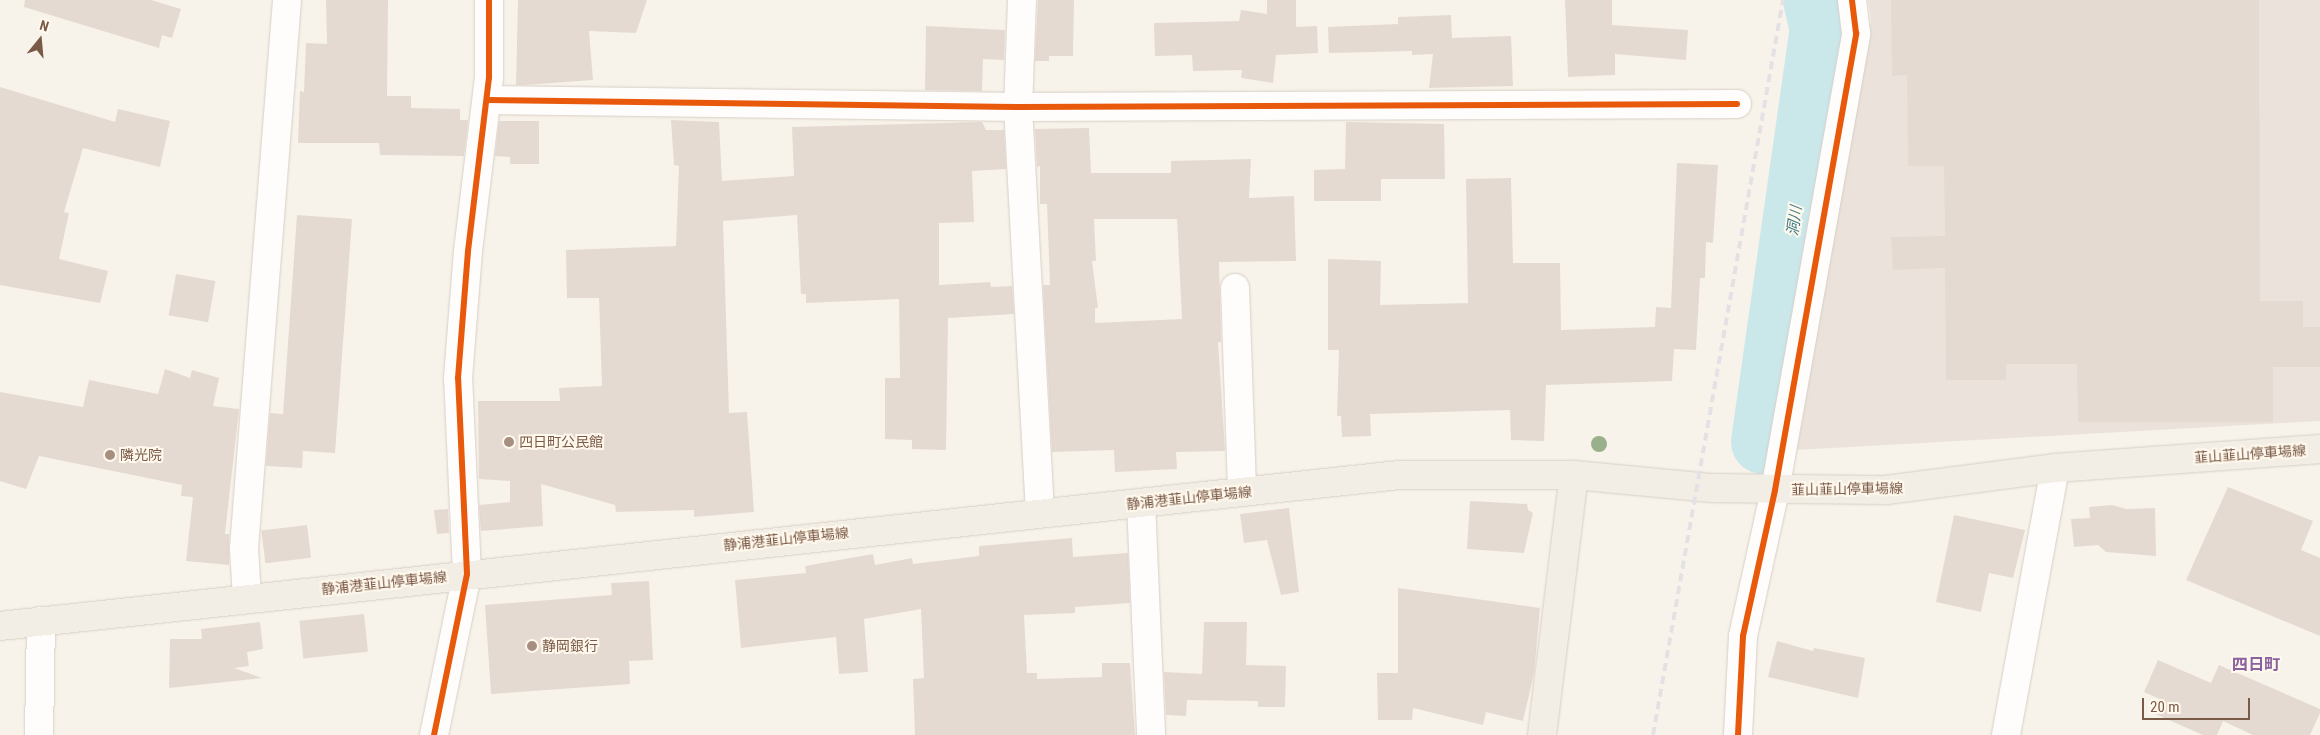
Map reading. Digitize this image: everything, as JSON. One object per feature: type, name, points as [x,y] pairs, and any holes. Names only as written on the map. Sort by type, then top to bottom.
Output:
[{"type":"main road","name":"韮山韮山停車場線","points":[[1574,475],[1696,487],[1775,490],[1886,490],[2055,468],[2320,449]]},
{"type":"main road","name":"静浦港韮山停車場線","points":[[0,626],[1040,512],[1400,475],[1574,475]]},
{"type":"main road","points":[[1542,735],[1574,475]]},
{"type":"street","points":[[247,598],[244,548],[287,0]]},
{"type":"street","points":[[434,735],[467,574],[458,378],[469,243],[487,100],[489,0]]},
{"type":"street","points":[[1022,0],[1018,107],[1040,512]]},
{"type":"street","points":[[1738,735],[1743,636],[1775,490],[1856,33],[1852,0]]},
{"type":"street","points":[[487,100],[1018,107],[1737,104]]},
{"type":"street","points":[[1235,288],[1242,492]]},
{"type":"street","points":[[2006,735],[2055,468]]},
{"type":"street","points":[[1141,503],[1151,735]]},
{"type":"street","points":[[39,735],[41,621]]},
{"type":"shaded area","points":[[1868,0],[2320,0],[2320,421],[1797,450],[1871,20]]},
{"type":"building","points":[[25,0],[151,0],[181,9],[172,38],[162,35],[159,48],[24,7]]},
{"type":"building","points":[[326,0],[388,0],[387,96],[411,96],[411,108],[460,109],[460,120],[468,120],[464,156],[380,155],[379,143],[298,143],[300,91],[304,92],[306,43],[327,44]]},
{"type":"building","points":[[518,0],[647,0],[636,33],[589,31],[593,80],[516,85]]},
{"type":"building","points":[[1038,0],[1074,0],[1073,56],[1049,56],[1049,61],[1035,61]]},
{"type":"building","points":[[1267,0],[1296,0],[1296,27],[1317,26],[1318,53],[1276,55],[1273,83],[1241,78],[1242,70],[1193,71],[1192,55],[1155,56],[1154,23],[1239,21],[1241,10],[1267,14]]},
{"type":"building","points":[[1565,0],[1612,0],[1612,25],[1688,30],[1686,60],[1615,54],[1615,75],[1568,77]]},
{"type":"building","points":[[1891,0],[2259,0],[2260,301],[2303,301],[2303,327],[2320,327],[2320,367],[2273,367],[2273,422],[2078,422],[2077,364],[2006,364],[2006,380],[1946,380],[1945,268],[1893,270],[1891,237],[1945,236],[1944,166],[1908,166],[1907,75],[1892,76]]},
{"type":"building","points":[[1451,15],[1452,38],[1511,36],[1513,86],[1429,88],[1433,54],[1412,55],[1412,51],[1329,53],[1328,27],[1398,24],[1398,17]]},
{"type":"building","points":[[926,26],[1005,30],[1004,60],[983,59],[982,91],[925,90]]},
{"type":"building","points":[[0,87],[115,122],[118,109],[170,121],[160,167],[83,148],[64,212],[69,213],[59,259],[108,271],[100,303],[0,285]]},
{"type":"building","points":[[671,120],[719,122],[722,181],[794,176],[792,127],[982,122],[986,130],[1004,130],[1006,169],[972,171],[974,222],[939,223],[939,285],[990,282],[991,287],[1012,286],[1014,314],[948,318],[946,450],[912,449],[912,440],[885,439],[885,378],[900,378],[899,299],[806,303],[806,294],[801,294],[797,215],[723,221],[729,413],[747,412],[754,512],[694,517],[694,510],[616,512],[615,505],[541,484],[543,526],[481,531],[479,505],[510,502],[510,481],[479,479],[478,401],[560,401],[559,388],[602,386],[599,298],[567,298],[566,250],[676,246],[679,166],[674,165]]},
{"type":"building","points":[[499,121],[539,121],[539,164],[510,164],[510,157],[495,156]]},
{"type":"building","points":[[1346,122],[1444,124],[1445,179],[1381,179],[1381,201],[1314,201],[1314,170],[1345,169]]},
{"type":"building","points":[[1089,128],[1091,173],[1171,173],[1171,161],[1251,159],[1249,198],[1294,196],[1296,261],[1219,262],[1221,342],[1218,342],[1225,451],[1176,452],[1177,469],[1115,472],[1114,450],[1052,452],[1043,285],[1050,285],[1047,204],[1040,204],[1040,166],[1037,167],[1035,129]],"holes":[[[1094,219],[1177,219],[1182,319],[1095,323],[1095,308],[1098,308],[1092,261],[1096,261]]]},
{"type":"building","points":[[1677,163],[1718,165],[1713,243],[1706,242],[1705,278],[1700,278],[1696,350],[1674,349],[1672,381],[1546,385],[1544,441],[1511,440],[1510,410],[1370,414],[1371,436],[1342,437],[1341,416],[1337,416],[1339,350],[1328,350],[1328,259],[1381,261],[1380,305],[1468,303],[1466,179],[1511,178],[1513,263],[1560,263],[1561,330],[1655,327],[1656,307],[1671,308]]},
{"type":"building","points":[[297,215],[352,219],[335,453],[303,451],[302,468],[266,466],[270,413],[283,414]]},
{"type":"building","points":[[176,274],[215,281],[208,322],[169,315]]},
{"type":"building","points":[[165,369],[190,378],[192,370],[219,378],[213,406],[239,409],[225,534],[229,534],[229,565],[186,561],[193,497],[181,496],[182,485],[39,456],[26,489],[0,481],[0,392],[83,407],[89,380],[158,394]]},
{"type":"building","points":[[2228,487],[2313,521],[2301,550],[2320,558],[2320,636],[2186,580]]},
{"type":"building","points":[[1470,501],[1527,504],[1528,510],[1533,513],[1524,553],[1467,549]]},
{"type":"building","points":[[2112,505],[2126,509],[2155,508],[2156,556],[2106,552],[2098,545],[2074,547],[2071,519],[2090,518],[2089,507]]},
{"type":"building","points":[[1289,508],[1299,592],[1281,595],[1267,540],[1244,543],[1240,514]]},
{"type":"building","points":[[448,509],[449,533],[437,534],[434,510]]},
{"type":"building","points":[[1954,515],[2025,530],[2013,578],[1989,573],[1981,612],[1936,602]]},
{"type":"building","points":[[307,525],[311,558],[265,563],[261,531]]},
{"type":"building","points":[[1072,538],[1073,557],[1128,553],[1130,603],[1075,607],[1075,613],[1024,615],[1027,673],[1037,673],[1037,679],[1102,677],[1102,663],[1130,663],[1135,735],[915,735],[913,679],[924,678],[921,609],[864,619],[868,672],[839,674],[836,637],[741,648],[735,580],[806,573],[805,566],[873,554],[875,565],[912,558],[913,564],[979,556],[979,546]]},
{"type":"building","points":[[649,581],[653,660],[629,661],[630,684],[491,694],[485,605],[612,595],[611,583]]},
{"type":"building","points":[[1398,588],[1540,608],[1534,673],[1523,721],[1486,712],[1483,725],[1413,708],[1412,720],[1378,720],[1377,673],[1398,673]]},
{"type":"building","points":[[364,614],[368,652],[303,659],[299,621]]},
{"type":"building","points":[[260,622],[263,649],[247,652],[249,666],[234,668],[262,678],[169,688],[170,639],[202,639],[201,629]]},
{"type":"building","points":[[1204,622],[1247,622],[1246,665],[1286,666],[1285,707],[1258,707],[1258,701],[1187,700],[1186,716],[1166,715],[1164,672],[1202,674]]},
{"type":"building","points":[[1777,641],[1813,651],[1814,648],[1865,658],[1858,698],[1768,677]]},
{"type":"building","points":[[2158,660],[2211,683],[2219,665],[2320,709],[2320,713],[2310,735],[2253,735],[2223,721],[2217,735],[2203,735],[2155,714],[2162,700],[2144,692]]},
{"type":"waterway","name":"洞川","points":[[1763,442],[1822,30],[1815,0]]},
{"type":"railway","points":[[1653,735],[1783,0]]},
{"type":"cycle path","points":[[434,735],[467,574],[458,378],[468,251],[489,77],[489,0]]},
{"type":"cycle path","points":[[1738,735],[1743,636],[1775,490],[1856,33],[1852,0]]},
{"type":"cycle path","points":[[487,100],[1018,107],[1737,104]]},
{"type":"place","name":"四日町公民館","points":[[509,442]]},
{"type":"place","name":"隣光院","points":[[110,455]]},
{"type":"place","name":"静岡銀行","points":[[532,646]]},
{"type":"district","name":"四日町","points":[[2256,665]]}]
